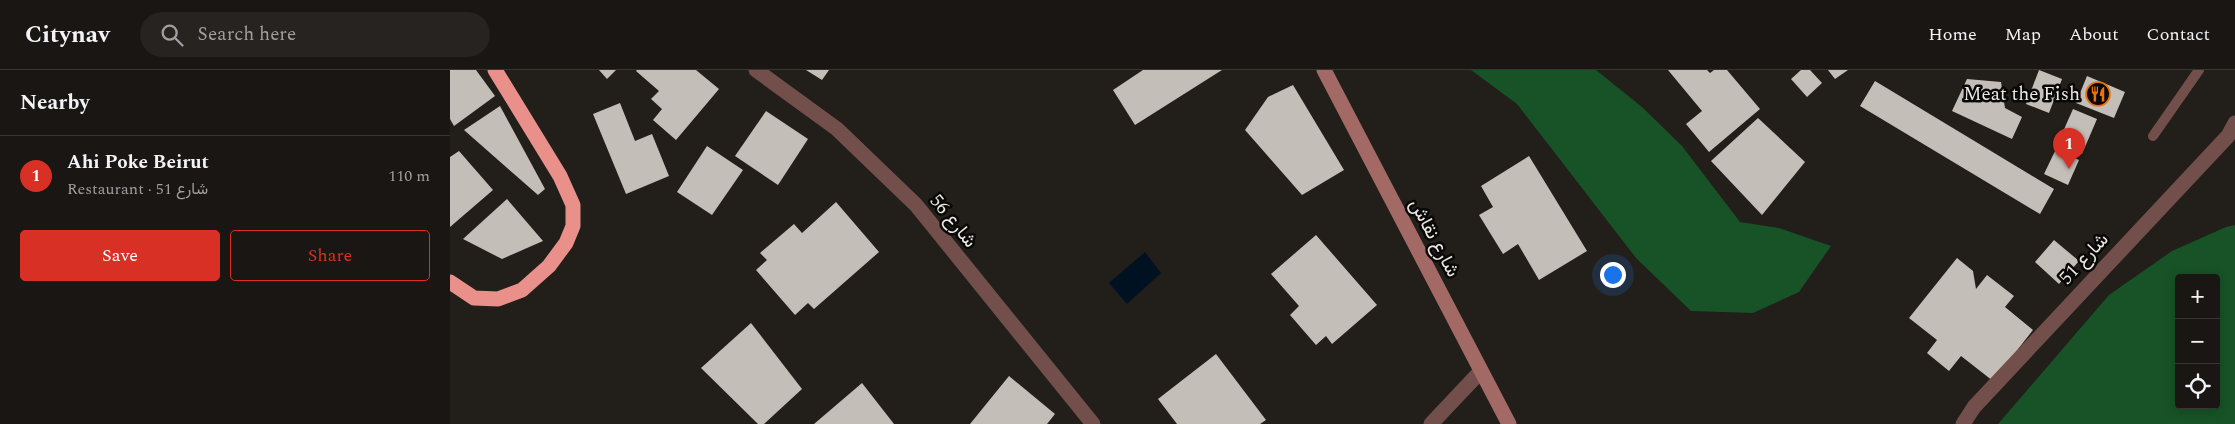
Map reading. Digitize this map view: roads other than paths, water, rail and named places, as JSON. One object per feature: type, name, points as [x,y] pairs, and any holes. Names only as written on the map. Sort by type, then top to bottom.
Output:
[{"type":"highway","points":[[450,282],[474,298],[498,299],[522,290],[549,266],[566,243],[573,226],[573,205],[560,176],[495,70]]},
{"type":"street","name":"شارع 56","points":[[756,70],[837,129],[916,205],[1093,424]]},
{"type":"street","name":"شارع نقاش","points":[[1324,70],[1509,424]]},
{"type":"street","name":"شارع 51","points":[[1963,424],[1974,406],[2228,136],[2235,123]]},
{"type":"street","points":[[1431,424],[1482,371]]},
{"type":"lane","points":[[2153,136],[2199,70]]},
{"type":"water","points":[[1145,252],[1161,273],[1127,304],[1109,283]]},
{"type":"place","name":"Meat the Fish","points":[[2098,94]]},
{"type":"place","name":"Ahi Poke Beirut","points":[[2069,169]]}]
